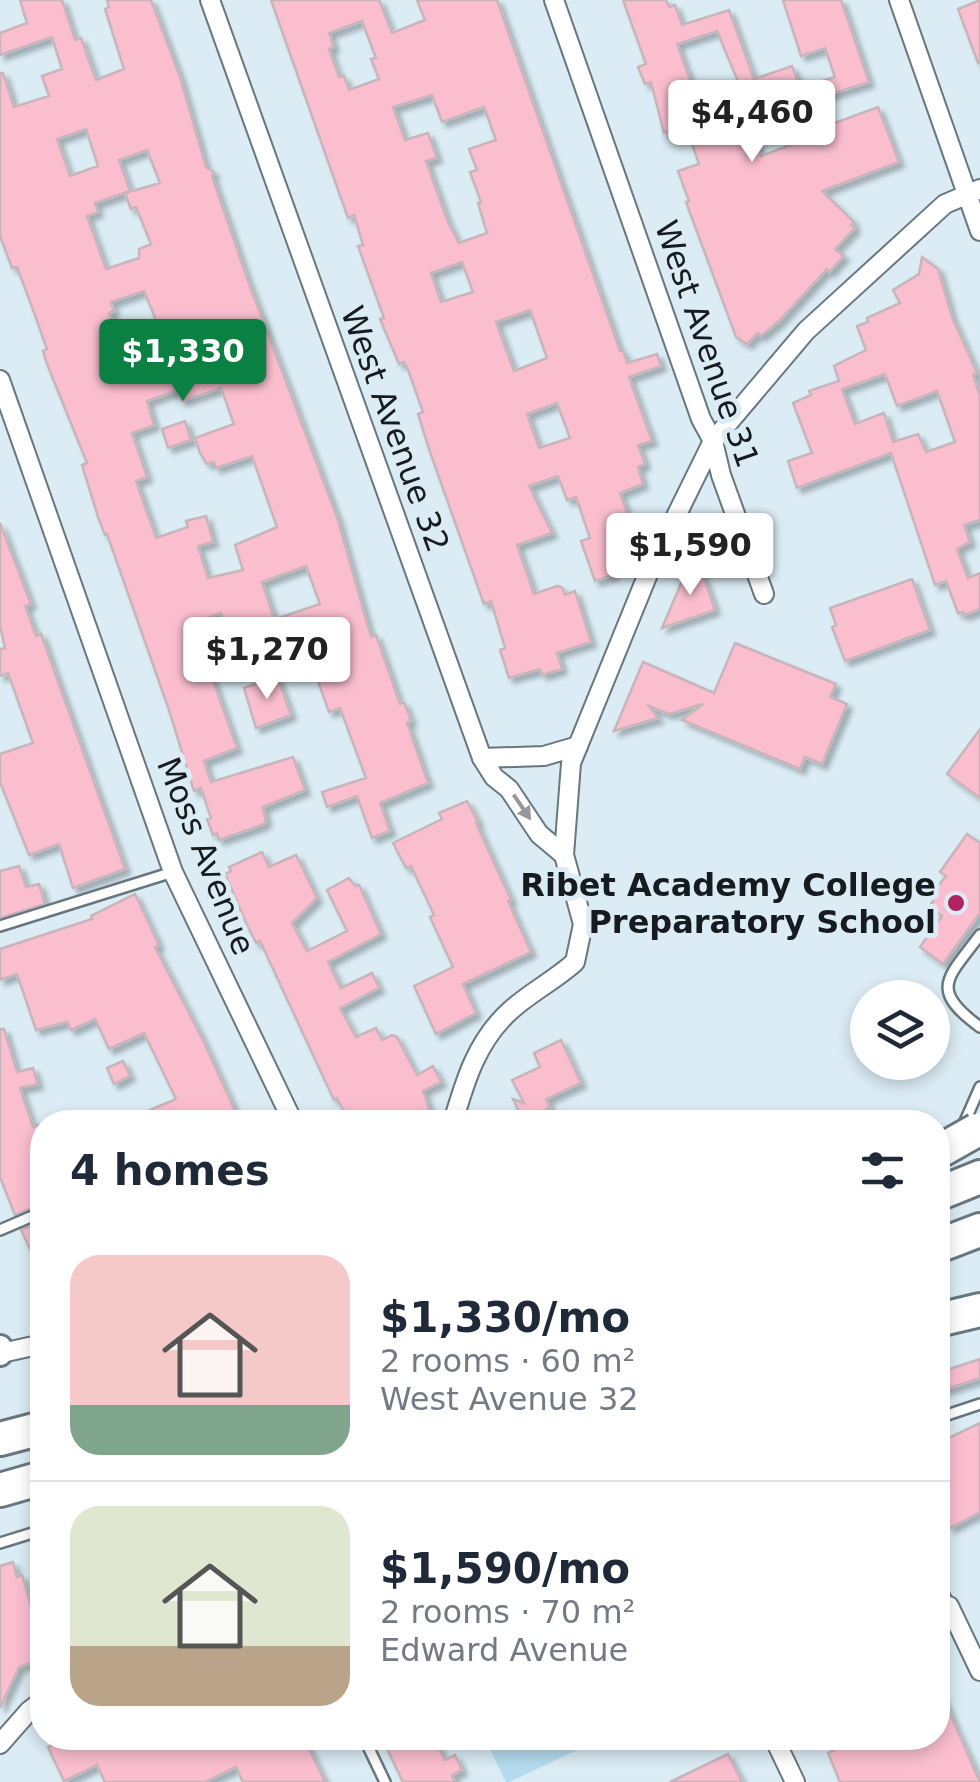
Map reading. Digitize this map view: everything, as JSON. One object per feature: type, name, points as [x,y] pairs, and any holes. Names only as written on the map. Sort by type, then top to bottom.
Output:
[{"type":"highway","points":[[950,1150],[979,1128]]},
{"type":"highway","points":[[950,1241],[980,1230]]},
{"type":"highway","points":[[950,1317],[980,1310]]},
{"type":"highway","points":[[0,1439],[30,1431]]},
{"type":"highway","points":[[0,1490],[30,1481]]},
{"type":"street","name":"West Avenue 32","points":[[210,0],[482,758],[494,777],[509,788],[540,834],[564,855]]},
{"type":"street","name":"West Avenue 31","points":[[554,0],[764,594]]},
{"type":"street","points":[[899,0],[973,191],[980,230]]},
{"type":"street","points":[[457,1110],[474,1057],[489,1034],[509,1011],[575,962],[583,924],[564,855],[571,763],[650,569],[713,441],[806,331],[945,204],[973,191]]},
{"type":"street","name":"Moss Avenue","points":[[0,380],[173,872],[287,1110]]},
{"type":"street","points":[[482,758],[544,756],[578,746]]},
{"type":"street","points":[[1,1352],[30,1346]]},
{"type":"street","points":[[950,1607],[973,1637],[980,1672]]},
{"type":"street","points":[[0,1744],[30,1710]]},
{"type":"street","points":[[780,1750],[795,1782]]},
{"type":"lane","points":[[0,926],[173,872]]},
{"type":"lane","points":[[980,935],[949,977],[947,988],[953,1006],[980,1027]]},
{"type":"lane","points":[[950,1143],[980,1087]]},
{"type":"lane","points":[[0,1230],[30,1217]]},
{"type":"lane","points":[[950,1414],[980,1404]]},
{"type":"lane","points":[[0,1543],[30,1534]]},
{"type":"lane","points":[[370,1750],[385,1782]]},
{"type":"shaded area","points":[[490,1750],[577,1750],[509,1782]]},
{"type":"building","points":[[20,0],[62,0],[75,40],[81,38],[96,80],[124,69],[105,9],[109,7],[107,0],[151,0],[180,77],[206,167],[214,172],[212,176],[248,281],[337,517],[371,637],[376,635],[400,704],[404,702],[411,721],[407,723],[428,783],[380,803],[390,831],[372,838],[357,796],[327,807],[322,792],[366,778],[340,708],[329,712],[310,659],[288,666],[275,619],[320,604],[306,566],[262,582],[276,625],[229,639],[221,613],[193,624],[237,748],[204,761],[211,782],[293,757],[305,790],[263,807],[266,822],[262,825],[219,840],[217,833],[213,835],[201,788],[194,791],[169,710],[98,517],[82,465],[87,463],[47,364],[43,351],[47,349],[17,267],[12,268],[0,236],[0,73],[14,107],[49,96],[42,76],[62,69],[52,37],[0,55],[0,33],[27,23]],"holes":[[[86,129],[98,166],[70,176],[57,139]],[[147,150],[160,183],[125,193],[131,209],[136,207],[151,244],[139,249],[139,258],[106,269],[87,216],[98,212],[95,203],[130,191],[119,160]],[[144,291],[162,335],[154,338],[159,360],[130,370],[109,313],[114,311],[111,302]],[[221,388],[234,424],[195,438],[200,453],[207,464],[214,462],[216,468],[252,456],[277,527],[235,545],[243,570],[208,578],[198,546],[213,542],[206,516],[186,521],[188,527],[156,538],[136,481],[147,477],[132,433],[154,425],[147,401],[178,390],[182,401]]]},
{"type":"building","points":[[271,0],[379,0],[392,33],[425,20],[417,0],[497,0],[620,351],[623,350],[627,363],[657,354],[661,366],[629,377],[652,441],[638,445],[645,464],[638,467],[643,484],[620,493],[630,521],[625,523],[626,532],[607,538],[615,559],[608,562],[613,575],[595,581],[581,541],[590,538],[576,497],[567,500],[558,476],[529,486],[552,533],[517,545],[534,594],[557,586],[562,587],[565,595],[575,591],[591,642],[557,653],[562,669],[542,675],[540,669],[509,678],[491,601],[484,604],[430,452],[418,414],[423,412],[407,367],[404,362],[399,364],[380,319],[384,318],[358,246],[363,245],[354,215],[348,218]],"holes":[[[362,21],[376,58],[371,59],[379,79],[349,90],[344,76],[339,77],[329,49],[334,47],[329,33]],[[432,95],[442,122],[484,107],[496,140],[469,149],[477,170],[470,172],[487,233],[459,243],[426,161],[437,158],[428,133],[405,140],[393,107]],[[462,262],[473,292],[441,302],[431,273]],[[530,310],[547,358],[514,371],[496,322]],[[557,403],[570,438],[539,448],[527,414]]]},
{"type":"building","points":[[623,0],[666,0],[669,7],[675,5],[682,25],[729,10],[754,79],[792,66],[800,87],[761,101],[766,116],[750,121],[761,156],[796,143],[794,138],[878,107],[899,162],[822,191],[854,222],[851,225],[855,228],[835,249],[844,256],[780,320],[747,344],[736,337],[686,202],[689,201],[678,171],[699,164],[688,132],[671,138],[669,131],[664,133],[651,82],[645,84],[638,67],[646,64]],"holes":[[[717,31],[745,98],[716,108],[706,93],[696,96],[677,44]]]},
{"type":"building","points":[[783,0],[841,0],[869,82],[801,104],[796,89],[835,77],[825,48],[801,56]]},
{"type":"building","points":[[980,0],[980,62],[978,63],[958,9]]},
{"type":"building","points":[[922,257],[938,269],[952,317],[977,373],[973,375],[980,396],[980,520],[964,525],[970,542],[957,549],[968,578],[980,573],[980,609],[964,615],[958,613],[946,581],[935,585],[891,453],[797,488],[788,461],[812,453],[793,403],[811,395],[809,391],[839,381],[834,366],[866,350],[857,326],[900,303],[893,290],[919,274]],"holes":[[[885,374],[897,406],[937,391],[955,442],[926,452],[918,434],[893,442],[884,413],[855,424],[842,389]]]},
{"type":"building","points":[[185,421],[191,440],[168,448],[162,429]]},
{"type":"building","points":[[0,523],[31,604],[25,606],[36,636],[41,634],[125,869],[73,888],[59,844],[29,855],[0,782],[0,754],[33,743],[8,673],[0,676],[0,649],[5,648],[0,626]]},
{"type":"building","points":[[699,564],[715,610],[662,628],[688,567]]},
{"type":"building","points":[[912,579],[930,630],[845,661],[832,627],[836,625],[830,608]]},
{"type":"building","points":[[735,643],[836,684],[830,697],[847,704],[822,764],[805,757],[800,769],[682,720],[703,704],[669,714],[649,706],[658,718],[614,731],[643,662],[714,693]]},
{"type":"building","points":[[277,676],[291,715],[256,728],[244,688]]},
{"type":"building","name":"Ribet Academy College Preparatory School","points":[[980,729],[980,798],[947,774]]},
{"type":"building","points":[[467,801],[531,952],[463,984],[476,1013],[436,1034],[414,986],[453,967],[411,866],[406,868],[393,843],[442,819],[439,813]]},
{"type":"building","name":"Ribet Academy College Preparatory School","points":[[967,834],[980,843],[980,913],[943,964],[920,947],[942,916],[929,907],[935,898],[931,895],[946,876],[940,872]]},
{"type":"building","points":[[262,852],[269,867],[296,855],[317,898],[292,923],[307,951],[347,931],[327,890],[349,878],[355,886],[359,885],[381,934],[328,962],[341,988],[372,973],[379,988],[340,1008],[356,1037],[376,1028],[382,1040],[397,1037],[417,1075],[433,1066],[441,1082],[423,1091],[430,1110],[343,1110],[337,1098],[334,1100],[260,941],[256,943],[246,923],[225,874],[231,871],[229,867]]},
{"type":"building","points":[[19,866],[26,887],[39,884],[45,904],[0,918],[0,871]]},
{"type":"building","points":[[135,894],[159,945],[155,947],[235,1110],[150,1110],[176,1099],[144,1033],[109,1049],[95,1019],[71,1030],[67,1022],[36,1030],[17,974],[0,980],[0,949],[92,919],[91,916]]},
{"type":"building","points":[[0,1029],[4,1029],[17,1072],[33,1068],[38,1084],[20,1088],[30,1118],[30,1209],[15,1215],[0,1177]]},
{"type":"building","points":[[561,1040],[581,1083],[546,1099],[550,1108],[518,1110],[513,1099],[524,1103],[512,1080],[540,1067],[534,1053]]},
{"type":"building","points":[[123,1061],[130,1076],[114,1084],[107,1068]]},
{"type":"building","points":[[30,1226],[30,1249],[21,1230]]},
{"type":"building","points":[[980,1359],[980,1378],[950,1388],[950,1369]]},
{"type":"building","points":[[980,1423],[980,1512],[950,1528],[950,1437]]},
{"type":"building","points":[[13,1562],[17,1577],[22,1575],[30,1603],[30,1663],[19,1667],[0,1708],[0,1566]]},
{"type":"building","points":[[950,1714],[980,1782],[840,1782],[828,1753],[950,1750]]},
{"type":"building","points":[[49,1750],[310,1750],[325,1782],[243,1782],[236,1767],[205,1782],[105,1782],[97,1765],[64,1781]]},
{"type":"building","points":[[388,1750],[440,1750],[445,1760],[455,1755],[462,1770],[452,1775],[455,1782],[403,1782]]},
{"type":"building","points":[[728,1754],[742,1782],[670,1782]]},
{"type":"place","name":"Ribet Academy College Preparatory School","points":[[956,903]]}]
